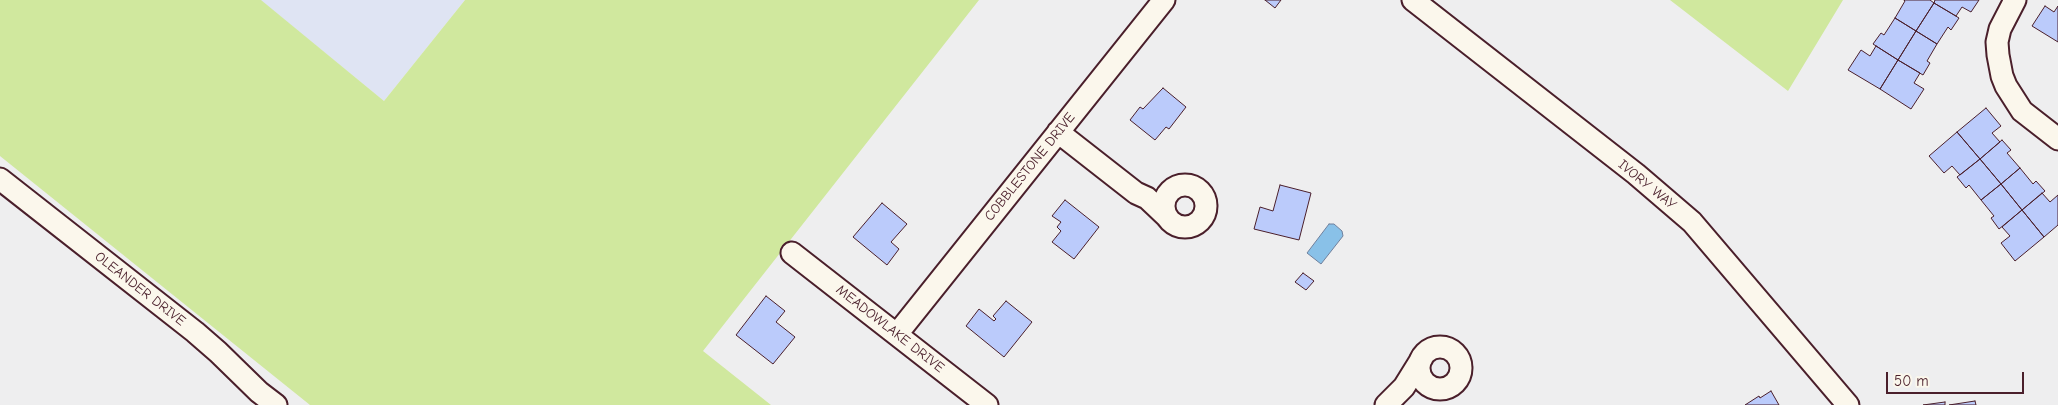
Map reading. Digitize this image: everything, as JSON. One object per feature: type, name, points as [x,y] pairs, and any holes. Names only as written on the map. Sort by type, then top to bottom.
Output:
[{"type":"street","name":"COBBLESTONE DRIVE","points":[[897,334],[1164,0]]},
{"type":"street","name":"IVORY WAY","points":[[1413,0],[1643,180],[1692,222],[1848,405]]},
{"type":"street","points":[[2015,0],[2000,29],[1998,56],[2002,76],[2017,104],[2058,139]]},
{"type":"street","points":[[1058,132],[1136,193],[1146,198],[1176,226],[1189,227],[1201,220],[1206,208],[1203,195],[1192,186],[1185,185],[1146,198]]},
{"type":"street","name":"OLEANDER DRIVE","points":[[0,178],[195,332],[259,392],[276,405]]},
{"type":"street","points":[[1166,216],[1164,202],[1172,190]]},
{"type":"street","name":"MEADOWLAKE DRIVE","points":[[792,253],[987,405]]},
{"type":"street","points":[[1386,405],[1404,387],[1428,351],[1441,346],[1454,352],[1461,363],[1460,376],[1456,382],[1444,388],[1431,386],[1404,387]]},
{"type":"street","points":[[1423,356],[1420,362],[1421,376],[1431,386]]},
{"type":"shaded area","points":[[260,0],[465,0],[384,101]]},
{"type":"green space","points":[[0,0],[261,0],[384,101],[465,0],[979,0],[703,351],[771,405],[310,405],[0,156]]},
{"type":"green space","points":[[1670,0],[1843,0],[1788,91]]},
{"type":"water","points":[[1329,224],[1334,224],[1342,231],[1343,236],[1321,264],[1307,253]]},
{"type":"building","points":[[1265,0],[1281,0],[1275,8]]},
{"type":"building","points":[[1904,0],[1930,0],[1934,3],[1916,31],[1895,18]]},
{"type":"building","points":[[1935,0],[1979,0],[1971,12],[1962,7],[1956,16],[1934,3]]},
{"type":"building","points":[[1934,3],[1959,18],[1951,30],[1948,27],[1937,44],[1916,31]]},
{"type":"building","points":[[2045,6],[2054,12],[2058,6],[2058,42],[2032,26]]},
{"type":"building","points":[[1895,18],[1916,31],[1898,60],[1873,44],[1881,33],[1884,35]]},
{"type":"building","points":[[1916,31],[1937,44],[1927,61],[1930,63],[1923,75],[1898,60]]},
{"type":"building","points":[[1876,46],[1898,60],[1880,89],[1848,70],[1861,50],[1870,56]]},
{"type":"building","points":[[1898,60],[1920,73],[1914,83],[1924,89],[1911,109],[1880,89]]},
{"type":"building","points":[[1163,88],[1186,107],[1169,129],[1166,127],[1155,140],[1130,120],[1140,107],[1143,109]]},
{"type":"building","points":[[1986,108],[2001,126],[1992,133],[2000,142],[1980,159],[1957,132]]},
{"type":"building","points":[[1957,132],[1980,159],[1960,175],[1952,166],[1944,173],[1929,156]]},
{"type":"building","points":[[2002,140],[2011,150],[2007,153],[2020,168],[2001,184],[1980,159]]},
{"type":"building","points":[[1980,159],[2001,184],[1981,200],[1969,185],[1966,188],[1957,177]]},
{"type":"building","points":[[2020,168],[2033,184],[2036,181],[2045,191],[2022,210],[2001,184]]},
{"type":"building","points":[[2001,184],[2022,210],[1999,229],[1991,218],[1994,216],[1981,200]]},
{"type":"building","points":[[1280,185],[1311,193],[1299,240],[1254,229],[1260,207],[1273,211]]},
{"type":"building","points":[[2042,193],[2050,202],[2058,195],[2058,225],[2044,237],[2022,210]]},
{"type":"building","points":[[1065,200],[1099,227],[1074,259],[1052,242],[1061,231],[1057,227],[1061,222],[1052,216]]},
{"type":"building","points":[[882,203],[907,224],[891,242],[899,249],[887,265],[853,237]]},
{"type":"building","points":[[2022,210],[2044,237],[2015,261],[2001,243],[2010,236],[2002,227]]},
{"type":"building","points":[[1303,273],[1314,281],[1306,290],[1295,282]]},
{"type":"building","points":[[766,296],[785,311],[776,322],[795,337],[773,364],[736,335]]},
{"type":"building","points":[[1006,301],[1032,322],[1004,357],[966,326],[979,309],[994,321],[996,319],[993,316]]},
{"type":"building","points":[[1771,391],[1779,405],[1745,405],[1759,396],[1760,398]]},
{"type":"building","points":[[1975,401],[1976,405],[1949,405]]},
{"type":"building","points":[[1945,402],[1945,405],[1923,405]]}]
